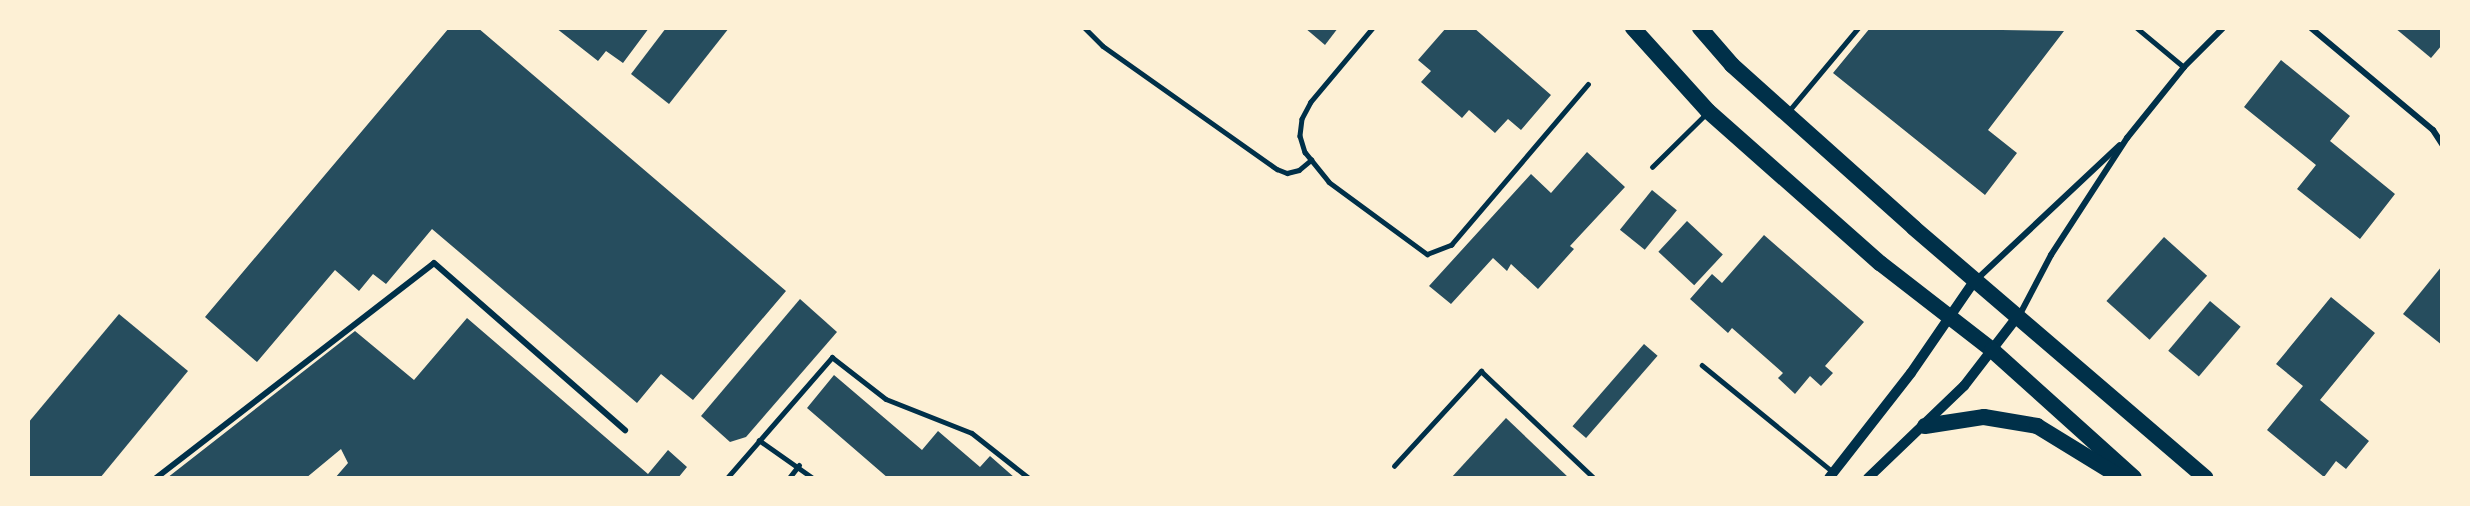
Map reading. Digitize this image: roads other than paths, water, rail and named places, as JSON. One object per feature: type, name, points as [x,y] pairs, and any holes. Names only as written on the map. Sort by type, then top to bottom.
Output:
[{"type":"highway","points":[[1633,28],[1708,111],[1881,263],[1992,350],[2134,477]]},
{"type":"highway","points":[[1700,28],[1732,65],[1787,114],[1975,280],[2206,477]]},
{"type":"highway","points":[[1925,426],[1984,417],[2037,426],[2122,477]]},
{"type":"street","points":[[1868,477],[1925,426],[1992,350],[2018,316],[2051,255],[2127,138],[2184,67],[2223,28]]},
{"type":"street","points":[[2311,28],[2433,130],[2442,144]]},
{"type":"street","points":[[1831,475],[1911,373],[1975,280],[2127,138]]},
{"type":"street","points":[[156,477],[434,263],[625,430]]},
{"type":"lane","points":[[1085,28],[1103,46],[1276,169],[1293,172],[1311,160]]},
{"type":"lane","points":[[1373,28],[1302,119],[1300,136],[1311,160],[1329,182],[1413,247],[1427,254],[1439,253],[1451,245],[1588,84]]},
{"type":"lane","points":[[1787,114],[1858,28]]},
{"type":"lane","points":[[2137,28],[2184,67]]},
{"type":"lane","points":[[1652,167],[1708,111]]},
{"type":"lane","points":[[727,477],[831,357],[886,399],[972,433],[1029,477]]},
{"type":"lane","points":[[1702,365],[1831,475]]},
{"type":"lane","points":[[1394,466],[1481,371],[1594,477]]},
{"type":"lane","points":[[759,440],[799,465],[813,477]]},
{"type":"lane","points":[[789,477],[799,465]]}]
